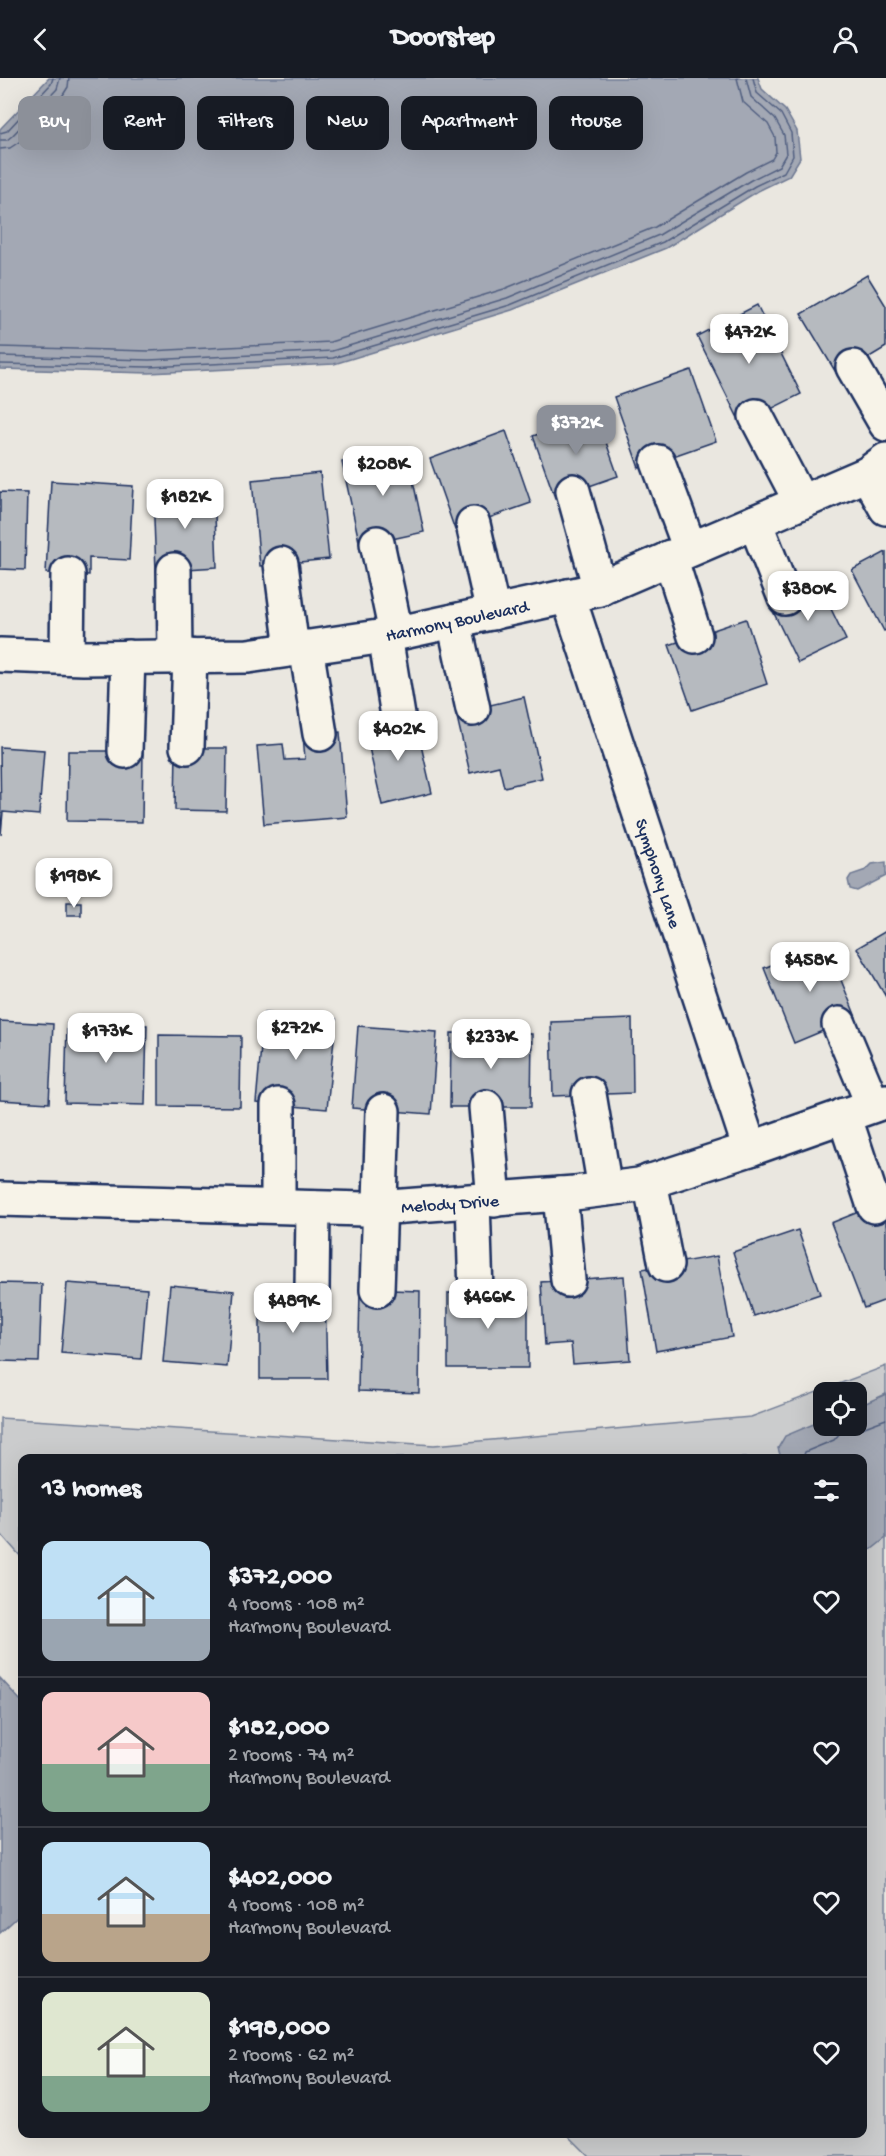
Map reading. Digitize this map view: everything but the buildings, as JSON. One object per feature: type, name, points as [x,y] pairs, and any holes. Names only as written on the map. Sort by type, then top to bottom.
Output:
[{"type":"street","points":[[853,367],[886,424]]},
{"type":"street","points":[[756,416],[801,502]]},
{"type":"street","points":[[658,462],[680,553],[695,636]]},
{"type":"street","points":[[877,467],[886,508]]},
{"type":"street","name":"Harmony Boulevard","points":[[0,655],[248,656],[390,635],[493,613],[600,588],[877,467]]},
{"type":"street","points":[[573,491],[600,588]]},
{"type":"street","points":[[755,522],[785,598]]},
{"type":"street","points":[[473,524],[493,613]]},
{"type":"street","points":[[377,543],[399,723]]},
{"type":"street","points":[[280,564],[320,734]]},
{"type":"street","points":[[174,570],[187,747]]},
{"type":"street","points":[[67,657],[68,574]]},
{"type":"street","name":"Symphony Lane","points":[[568,596],[750,1149]]},
{"type":"street","points":[[454,621],[473,709]]},
{"type":"street","points":[[125,751],[128,657]]},
{"type":"street","points":[[839,1024],[868,1107],[874,1206]]},
{"type":"street","points":[[589,1094],[605,1189]]},
{"type":"street","points":[[278,1105],[278,1206]]},
{"type":"street","points":[[476,1293],[484,1200],[486,1107]]},
{"type":"street","name":"Melody Drive","points":[[0,1199],[380,1208],[560,1194],[639,1185],[868,1107]]},
{"type":"street","points":[[377,1290],[383,1111]]},
{"type":"street","points":[[650,1181],[666,1265]]},
{"type":"street","points":[[560,1194],[568,1280]]},
{"type":"street","points":[[312,1289],[313,1208]]},
{"type":"shaded area","points":[[886,1366],[886,2156],[589,2156],[571,2138],[867,2138],[867,1454],[18,1454],[18,1553],[0,1533],[0,1418],[434,1445],[751,1417],[813,1394],[813,1436],[867,1436],[867,1382],[844,1382]]},
{"type":"water","points":[[49,78],[758,78],[762,89],[785,110],[797,131],[800,158],[789,176],[758,191],[666,248],[512,310],[334,364],[149,373],[0,369],[0,129],[18,110],[18,150],[91,150],[91,96],[32,96]]},
{"type":"water","points":[[886,862],[886,876],[857,891],[850,889],[848,880],[851,875],[866,870],[872,864]]},
{"type":"water","points":[[886,1394],[886,1538],[867,1551],[867,1454],[780,1454],[778,1448],[785,1436],[813,1424],[813,1436],[867,1436],[867,1403]]},
{"type":"water","points":[[0,1678],[18,1698],[18,1917],[0,1933]]}]
